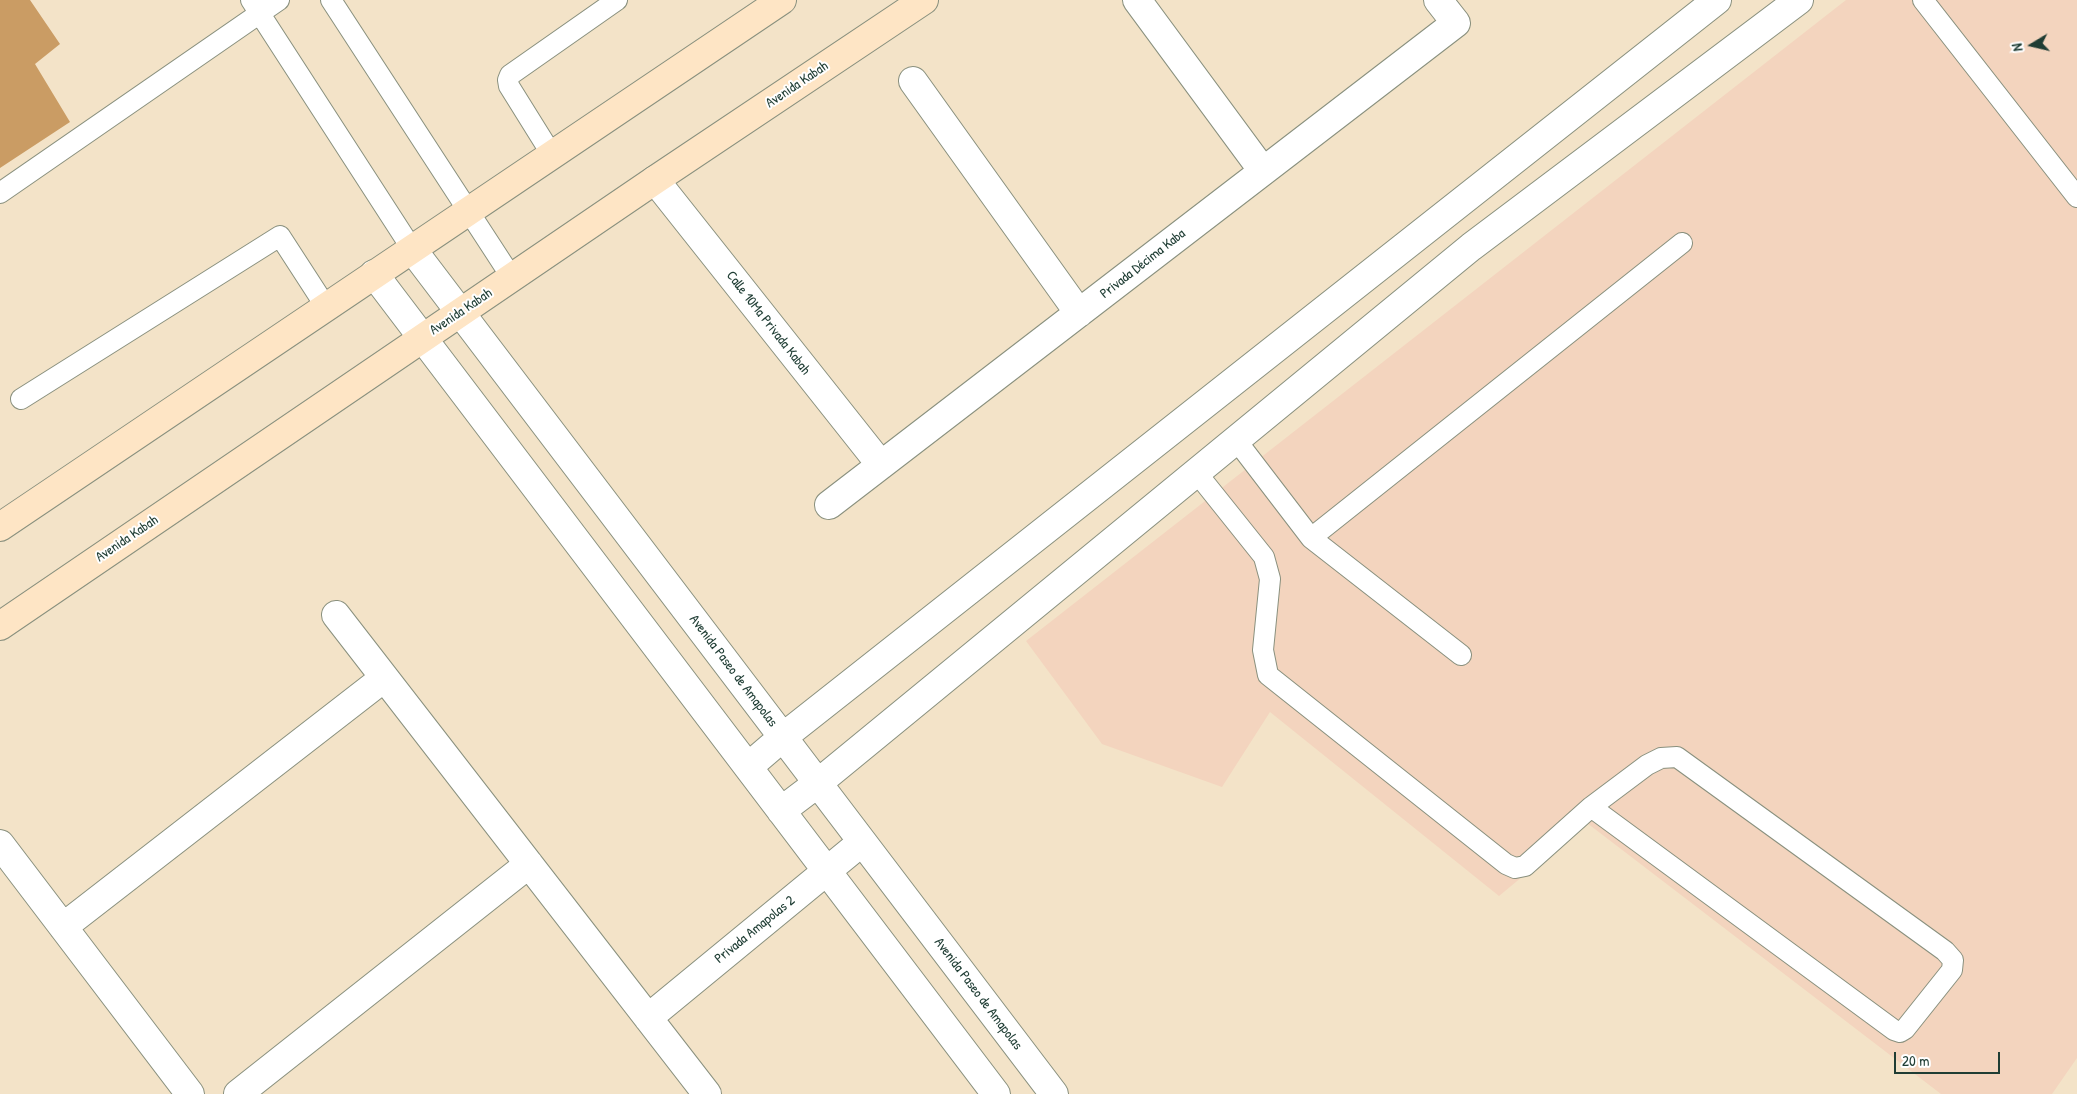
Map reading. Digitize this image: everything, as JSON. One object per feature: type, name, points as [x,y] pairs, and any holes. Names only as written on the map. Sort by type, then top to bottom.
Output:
[{"type":"main road","points":[[0,527],[782,0]]},
{"type":"main road","name":"Avenida Kabah","points":[[0,626],[655,180],[924,0]]},
{"type":"street","points":[[1137,0],[1263,171]]},
{"type":"street","name":"Privada Décima Kaba","points":[[829,505],[1456,23],[1438,0]]},
{"type":"street","points":[[748,767],[783,737],[1717,0]]},
{"type":"street","points":[[781,811],[818,783],[1471,247],[1799,0]]},
{"type":"street","points":[[912,81],[1079,313]]},
{"type":"street","name":"Calle 10Ma Privada Kabah","points":[[655,180],[881,465]]},
{"type":"street","points":[[1447,213],[1471,247]]},
{"type":"street","name":"Avenida Paseo de Amapolas","points":[[412,249],[1054,1094]]},
{"type":"street","points":[[374,274],[996,1094]]},
{"type":"street","points":[[336,615],[707,1094]]},
{"type":"street","points":[[63,927],[384,678]]},
{"type":"street","name":"Privada Amapolas 2","points":[[648,1018],[862,842]]},
{"type":"street","points":[[0,844],[190,1094]]},
{"type":"street","points":[[238,1094],[529,864]]},
{"type":"lane","points":[[0,193],[256,6],[279,0]]},
{"type":"lane","points":[[331,0],[512,278]]},
{"type":"lane","points":[[552,155],[510,86],[508,80],[510,75],[617,0]]},
{"type":"lane","points":[[1923,0],[2077,196]]},
{"type":"lane","points":[[256,6],[412,249]]},
{"type":"lane","points":[[21,399],[280,236],[326,307]]},
{"type":"lane","points":[[1311,538],[1682,243]]},
{"type":"lane","points":[[1236,440],[1311,538],[1461,655]]},
{"type":"lane","points":[[1196,472],[1264,557],[1270,579],[1263,650],[1268,675],[1498,858],[1515,868],[1524,866],[1591,807],[1646,765],[1661,758],[1677,757],[1945,951],[1953,960],[1952,970],[1905,1029],[1900,1032],[1894,1030],[1591,807]]},
{"type":"shaded area","points":[[1846,0],[2077,0],[2077,1058],[2052,1094],[1941,1094],[1587,823],[1499,896],[1270,712],[1222,787],[1102,744],[1026,641]]},
{"type":"building","points":[[0,0],[30,0],[60,44],[35,64],[70,122],[0,168]]}]
